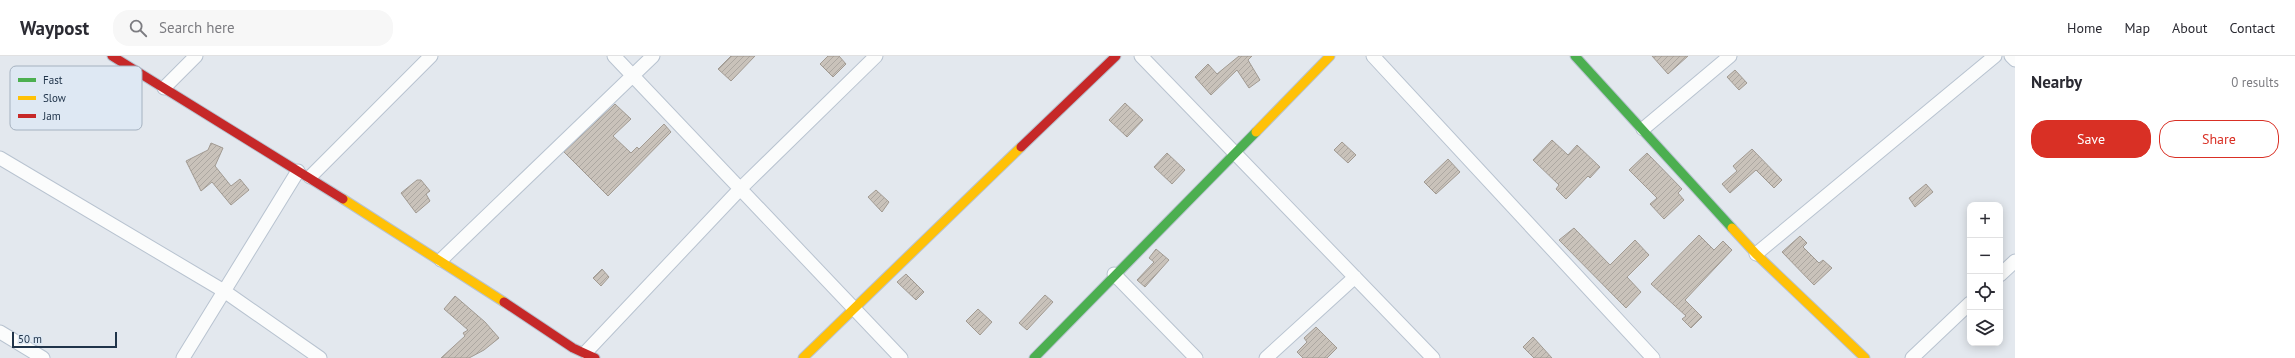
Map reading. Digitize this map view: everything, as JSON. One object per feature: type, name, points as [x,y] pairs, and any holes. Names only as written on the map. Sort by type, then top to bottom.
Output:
[{"type":"street","points":[[112,56],[128,66]]},
{"type":"street","points":[[164,88],[196,56]]},
{"type":"street","points":[[310,177],[431,56]]},
{"type":"street","points":[[614,56],[901,358]]},
{"type":"street","points":[[441,260],[653,56]]},
{"type":"street","points":[[142,74],[310,177],[441,260],[570,353],[591,355],[740,189],[876,56]]},
{"type":"street","points":[[803,358],[1116,56]]},
{"type":"street","points":[[1141,56],[1433,358]]},
{"type":"street","points":[[1034,358],[1114,274],[1330,56]]},
{"type":"street","points":[[1373,56],[1653,358]]},
{"type":"street","points":[[1575,56],[1756,254],[1864,358]]},
{"type":"street","points":[[1643,129],[1730,56]]},
{"type":"street","points":[[1756,254],[1995,56]]},
{"type":"street","points":[[2011,56],[2015,60]]},
{"type":"street","points":[[0,158],[224,291],[320,358]]},
{"type":"street","points":[[183,358],[298,171]]},
{"type":"street","points":[[2001,274],[2015,261]]},
{"type":"street","points":[[1114,274],[1196,358]]},
{"type":"street","points":[[1266,358],[1355,277]]},
{"type":"street","points":[[1912,358],[1967,306]]},
{"type":"street","points":[[0,332],[43,358]]},
{"type":"building","points":[[731,56],[755,56],[731,81],[718,69]]},
{"type":"building","points":[[828,56],[839,56],[846,64],[833,77],[820,64]]},
{"type":"building","points":[[1239,56],[1252,56],[1248,60],[1260,80],[1249,88],[1237,70],[1211,95],[1195,77],[1208,64],[1217,74]]},
{"type":"building","points":[[1652,56],[1688,56],[1668,74]]},
{"type":"building","points":[[1735,70],[1747,83],[1739,90],[1727,77]]},
{"type":"building","points":[[1125,103],[1143,120],[1127,137],[1109,120]]},
{"type":"building","points":[[615,104],[631,119],[613,136],[631,153],[637,147],[639,149],[664,124],[671,132],[608,196],[564,152]]},
{"type":"building","points":[[1552,140],[1568,155],[1577,145],[1600,167],[1590,178],[1588,176],[1566,199],[1556,189],[1559,185],[1533,160]]},
{"type":"building","points":[[1342,142],[1356,155],[1348,163],[1334,150]]},
{"type":"building","points":[[211,143],[223,148],[215,166],[231,186],[240,179],[249,190],[231,205],[212,182],[201,191],[186,161],[208,150]]},
{"type":"building","points":[[1752,149],[1782,180],[1774,188],[1756,170],[1730,193],[1722,184],[1737,171],[1733,166]]},
{"type":"building","points":[[1167,153],[1185,170],[1172,184],[1154,167]]},
{"type":"building","points":[[1647,153],[1682,189],[1678,193],[1684,200],[1664,219],[1650,204],[1657,198],[1629,170]]},
{"type":"building","points":[[1448,159],[1460,172],[1436,194],[1424,182]]},
{"type":"building","points":[[417,180],[421,180],[430,191],[426,194],[430,201],[416,213],[401,193]]},
{"type":"building","points":[[1926,184],[1933,192],[1915,207],[1909,198]]},
{"type":"building","points":[[876,190],[889,202],[882,212],[868,197]]},
{"type":"building","points":[[1574,228],[1610,265],[1635,240],[1649,255],[1627,277],[1641,292],[1626,308],[1559,240]]},
{"type":"building","points":[[1699,235],[1714,250],[1723,241],[1732,250],[1685,300],[1702,317],[1691,328],[1682,319],[1686,316],[1651,284]]},
{"type":"building","points":[[1800,236],[1807,243],[1803,247],[1819,263],[1823,260],[1832,268],[1814,285],[1782,252]]},
{"type":"building","points":[[1156,249],[1169,260],[1145,287],[1137,280],[1154,262],[1149,258]]},
{"type":"building","points":[[602,269],[609,277],[601,286],[593,278]]},
{"type":"building","points":[[906,274],[924,292],[916,300],[897,282]]},
{"type":"building","points":[[1045,295],[1053,302],[1027,330],[1019,323]]},
{"type":"building","points":[[455,296],[485,322],[499,338],[484,350],[469,358],[441,358],[465,336],[463,333],[468,330],[444,309]]},
{"type":"building","points":[[978,309],[992,322],[980,335],[966,321]]},
{"type":"building","points":[[1316,327],[1337,348],[1327,358],[1303,358],[1297,352],[1307,342],[1304,338]]},
{"type":"building","points":[[1533,337],[1552,358],[1534,358],[1523,347]]},
{"type":"traffic: fast","points":[[1575,56],[1732,228]]},
{"type":"traffic: fast","points":[[1034,358],[1256,132]]},
{"type":"traffic: slow","points":[[1256,132],[1330,56]]},
{"type":"traffic: slow","points":[[803,358],[1021,147]]},
{"type":"traffic: slow","points":[[343,199],[504,302]]},
{"type":"traffic: slow","points":[[1732,228],[1756,254],[1865,358]]},
{"type":"traffic: jam","points":[[112,56],[128,66]]},
{"type":"traffic: jam","points":[[1021,147],[1116,56]]},
{"type":"traffic: jam","points":[[142,75],[343,199]]},
{"type":"traffic: jam","points":[[504,302],[573,348],[595,358]]}]
